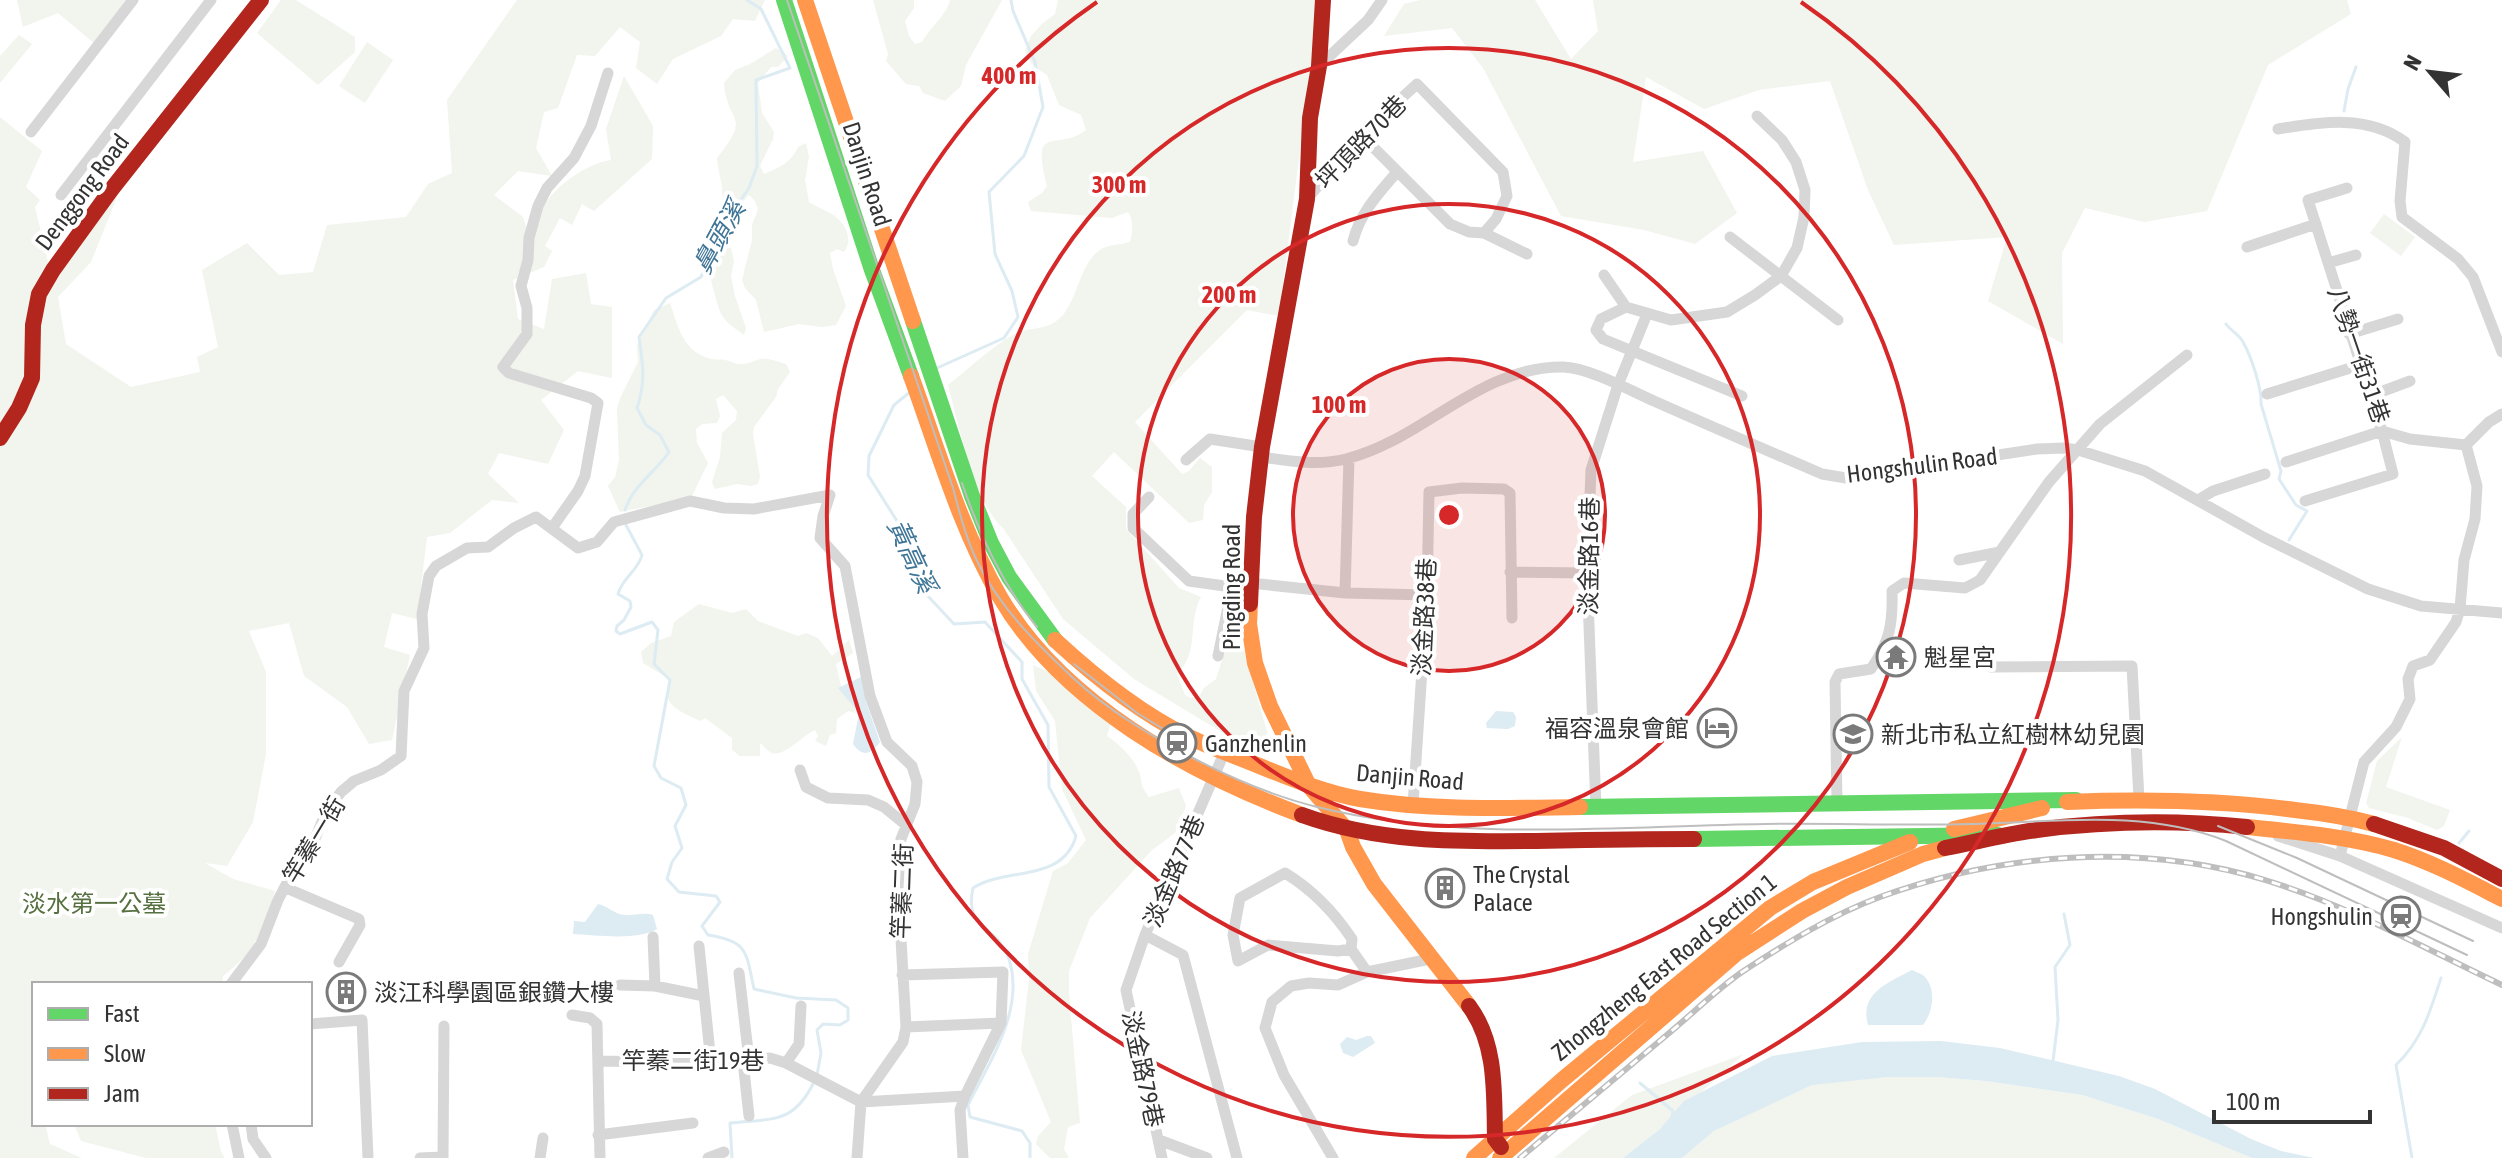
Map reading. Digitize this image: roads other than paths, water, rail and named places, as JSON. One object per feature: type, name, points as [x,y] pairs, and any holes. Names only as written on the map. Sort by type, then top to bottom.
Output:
[{"type":"main road","name":"Danjin Road","points":[[784,0],[872,271],[948,481],[996,589],[1020,626],[1069,679],[1136,732],[1215,778]]},
{"type":"main road","name":"Danjin Road","points":[[805,0],[923,354],[991,543],[1009,577],[1054,639],[1134,704],[1187,736],[1309,786],[1359,799],[1413,805],[1596,808],[2076,800]]},
{"type":"main road","name":"Pingding Road","points":[[1323,0],[1319,66],[1310,118],[1307,199],[1261,452],[1254,517],[1249,624],[1255,663],[1270,706],[1309,786],[1347,830],[1374,884],[1477,1017],[1487,1037],[1494,1063],[1495,1139]]},
{"type":"main road","name":"Denggong Road","points":[[0,438],[19,408],[32,378],[33,325],[39,294],[111,190],[254,2]]},
{"type":"main road","points":[[1215,778],[1273,805],[1347,830],[1479,843],[1998,835]]},
{"type":"main road","name":"Zhongzheng East Road Section 1","points":[[1474,1158],[1770,908],[1813,882],[1926,836],[2076,800],[2244,803],[2349,817],[2444,848],[2502,879]]},
{"type":"main road","name":"Zhongzheng East Road Section 1","points":[[1503,1155],[1737,953],[1766,932],[1814,904],[1919,855],[1998,835],[2060,827],[2126,823],[2250,827],[2344,837],[2412,857],[2502,899]]},
{"type":"main road","points":[[1809,837],[1830,844],[1836,854],[1829,869],[1813,882]]},
{"type":"main road","points":[[1495,1139],[1503,1155]]},
{"type":"street","points":[[31,132],[133,0]]},
{"type":"street","points":[[61,195],[211,0]]},
{"type":"street","points":[[1319,66],[1368,20],[1382,0]]},
{"type":"street","points":[[552,528],[585,476],[598,403],[591,398],[509,373],[503,367],[527,334],[527,308],[521,286],[538,206],[547,188],[574,158],[608,73]]},
{"type":"street","name":"坪頂路70巷","points":[[1307,199],[1361,135],[1417,84],[1503,172],[1507,196],[1496,219],[1484,233]]},
{"type":"street","points":[[1604,275],[1626,307],[1671,320],[1727,312],[1781,276],[1797,248],[1804,217],[1805,190],[1796,162],[1782,140],[1757,116]]},
{"type":"street","points":[[2278,129],[2324,122],[2352,123],[2394,133],[2405,142],[2400,201],[2402,217],[2458,259],[2473,277],[2502,352]]},
{"type":"street","points":[[1361,135],[1450,224],[1469,232],[1484,233],[1527,254]]},
{"type":"street","points":[[1353,241],[1357,226],[1369,205],[1397,172]]},
{"type":"street","name":"八勢一街31巷","points":[[2347,188],[2308,200],[2382,431],[2410,439],[2466,445]]},
{"type":"street","points":[[2247,247],[2316,224]]},
{"type":"street","points":[[1730,237],[1838,320]]},
{"type":"street","points":[[2328,263],[2356,255]]},
{"type":"street","points":[[1626,307],[1601,319],[1596,330],[1603,339],[1742,396]]},
{"type":"street","name":"淡金路16巷","points":[[1596,808],[1587,573],[1591,470],[1618,385],[1647,314]]},
{"type":"street","points":[[2349,334],[2398,319]]},
{"type":"street","points":[[1837,803],[1835,682],[1839,674],[1871,669],[1880,655],[1893,622],[1892,591],[1904,583],[1965,588],[1980,580],[2049,482],[2100,424],[2187,355]]},
{"type":"street","points":[[2267,394],[2360,365]]},
{"type":"street","name":"Hongshulin Road","points":[[1186,460],[1210,439],[1324,463],[1349,458],[1422,425],[1479,389],[1512,376],[1565,367],[1618,385],[1822,474],[1846,478],[2037,449],[2078,450],[2145,471],[2263,537],[2368,589],[2421,606],[2502,613]]},
{"type":"street","points":[[2370,396],[2410,381]]},
{"type":"street","points":[[2340,856],[2364,762],[2396,727],[2410,699],[2408,679],[2413,666],[2430,660],[2456,622],[2464,560],[2475,519],[2477,486],[2466,445],[2489,422],[2502,414]]},
{"type":"street","points":[[2286,462],[2382,431],[2393,474],[2305,501]]},
{"type":"street","points":[[1345,593],[1349,458]]},
{"type":"street","points":[[2198,500],[2213,491],[2265,474]]},
{"type":"street","name":"淡金路38巷","points":[[1413,805],[1427,595],[1429,492],[1462,485],[1504,489],[1510,493],[1512,618]]},
{"type":"street","name":"竿蓁二街","points":[[552,528],[578,548],[597,542],[614,522],[690,501],[724,508],[754,509],[830,495],[820,538],[845,566],[870,696],[887,742],[912,766],[917,782],[915,804],[901,839],[898,887],[906,1027]]},
{"type":"street","points":[[1149,497],[1133,514],[1133,528],[1189,581],[1232,587],[1250,583],[1345,593],[1427,595]]},
{"type":"street","name":"竿蓁一街","points":[[232,982],[261,944],[278,900],[300,858],[314,841],[326,812],[354,781],[381,770],[401,756],[404,691],[424,648],[422,614],[429,576],[436,566],[467,548],[488,547],[536,517],[552,528]]},
{"type":"street","points":[[1959,560],[2000,552]]},
{"type":"street","points":[[1510,572],[1587,573]]},
{"type":"street","points":[[1218,656],[1232,587]]},
{"type":"street","points":[[1991,667],[2132,666],[2139,799]]},
{"type":"street","name":"淡金路77巷","points":[[1225,751],[1145,935],[1183,955],[1237,1158]]},
{"type":"street","points":[[800,770],[806,787],[828,798],[868,800],[884,807],[906,825]]},
{"type":"street","points":[[2250,827],[2340,856],[2502,928]]},
{"type":"street","points":[[1351,949],[1338,951],[1268,945],[1238,961],[1233,935],[1240,898],[1285,873],[1307,887],[1338,918],[1352,939],[1351,949],[1367,972]]},
{"type":"street","points":[[286,888],[359,919],[360,925],[339,962]]},
{"type":"street","name":"淡金路79巷","points":[[1145,935],[1126,990],[1162,1158]]},
{"type":"street","points":[[653,937],[655,986]]},
{"type":"street","points":[[699,946],[711,1063]]},
{"type":"street","points":[[1333,1158],[1284,1075],[1265,1028],[1272,1002],[1291,986],[1309,983],[1338,985],[1367,972],[1430,959]]},
{"type":"street","points":[[902,975],[1003,972],[1001,1023],[960,1110],[963,1158]]},
{"type":"street","points":[[739,973],[749,1116]]},
{"type":"street","points":[[620,985],[655,986],[704,996]]},
{"type":"street","name":"竿蓁二街19巷","points":[[786,1063],[799,1044],[801,1006]]},
{"type":"street","points":[[572,1015],[590,1018],[597,1024],[600,1158]]},
{"type":"street","points":[[312,1024],[362,1020],[368,1158]]},
{"type":"street","points":[[857,1158],[861,1102],[903,1042],[906,1027],[1001,1023]]},
{"type":"street","points":[[420,1158],[443,1157],[444,1026]]},
{"type":"street","name":"竿蓁二街19巷","points":[[599,1061],[711,1063],[770,1058],[786,1063],[861,1102]]},
{"type":"street","points":[[861,1102],[965,1096]]},
{"type":"street","points":[[598,1135],[693,1123]]},
{"type":"street","points":[[232,1126],[239,1158]]},
{"type":"street","points":[[251,1126],[253,1139],[266,1158]]},
{"type":"street","points":[[540,1158],[543,1138]]},
{"type":"street","points":[[1159,1140],[1207,1158]]},
{"type":"street","points":[[708,1158],[724,1152]]},
{"type":"waterway","name":"鼻頭溪","points":[[625,510],[639,486],[669,452],[660,435],[646,425],[637,408],[643,373],[639,337],[666,298],[701,277],[730,215],[749,188],[757,166],[756,80],[790,68],[761,9],[747,0]]},
{"type":"waterway","name":"黃高溪","points":[[937,368],[1004,338],[1018,317],[1012,291],[995,254],[989,192],[1024,156],[1043,107],[1035,62],[1011,0]]},
{"type":"waterway","points":[[2344,111],[2356,67]]},
{"type":"waterway","points":[[2226,324],[2242,340],[2252,364],[2281,471],[2279,479],[2296,505],[2307,511],[2289,540]]},
{"type":"waterway","name":"黃高溪","points":[[910,392],[894,405],[869,456],[868,475],[909,540],[926,594],[954,624],[985,622],[1022,662],[1022,679],[1048,725],[1049,787],[1076,836],[1069,851],[1059,861],[1046,868],[986,882],[973,888],[971,901],[977,919],[1007,954],[1013,993],[1004,1032],[968,1105],[970,1117],[1022,1131],[1030,1143],[1030,1158]]},
{"type":"waterway","name":"鼻頭溪","points":[[626,525],[642,555],[618,594],[630,601],[631,607],[616,631],[620,634],[652,622],[658,630],[654,664],[670,680],[654,766],[661,778],[681,788],[686,805],[675,826],[682,848],[672,862],[667,879],[679,892],[716,896],[720,902],[702,926],[708,935],[731,941],[743,951],[754,989],[796,998],[836,1000],[848,1008],[848,1020],[840,1025],[823,1024],[817,1030],[821,1053],[817,1075]]},
{"type":"waterway","points":[[2459,843],[2469,831]]},
{"type":"waterway","points":[[2053,1061],[2058,1020],[2055,967],[2070,945],[2064,914]]},
{"type":"waterway","points":[[2412,1158],[2396,1065],[2419,1035],[2441,978]]},
{"type":"waterway","name":"鼻頭溪","points":[[732,1158],[730,1123],[769,1119],[789,1113],[798,1106],[814,1082]]},
{"type":"waterway","points":[[1640,1083],[1673,1111],[1672,1116]]},
{"type":"tram line","points":[[787,0],[978,563],[1008,610],[1059,665],[1101,701],[1159,740],[1221,772],[1284,798],[1372,818],[1428,825],[1540,830],[1765,824],[1946,825],[2068,820],[2164,825],[2226,841],[2467,955]]},
{"type":"tram line","points":[[962,483],[993,558],[1013,594],[1037,627]]},
{"type":"tram line","points":[[1074,664],[1137,713],[1178,738]]},
{"type":"tram line","points":[[2218,826],[2297,858],[2473,941]]},
{"type":"railway","points":[[1520,1158],[1723,986],[1758,961],[1862,904],[1926,882],[1974,870],[2022,862],[2120,857],[2169,860],[2218,868],[2265,880],[2326,902],[2502,985]]},
{"type":"place","name":"魁星宮","points":[[1896,657]]},
{"type":"place","name":"福容溫泉會館","points":[[1717,728]]},
{"type":"place","name":"新北市私立紅樹林幼兒園","points":[[1853,734]]},
{"type":"place","name":"Ganzhenlin","points":[[1177,743]]},
{"type":"place","name":"The Crystal Palace","points":[[1445,888]]},
{"type":"place","name":"Hongshulin","points":[[2401,916]]},
{"type":"place","name":"淡江科學園區銀鑽大樓","points":[[346,992]]},
{"type":"park label","name":"淡水第一公墓","points":[[94,903]]}]
